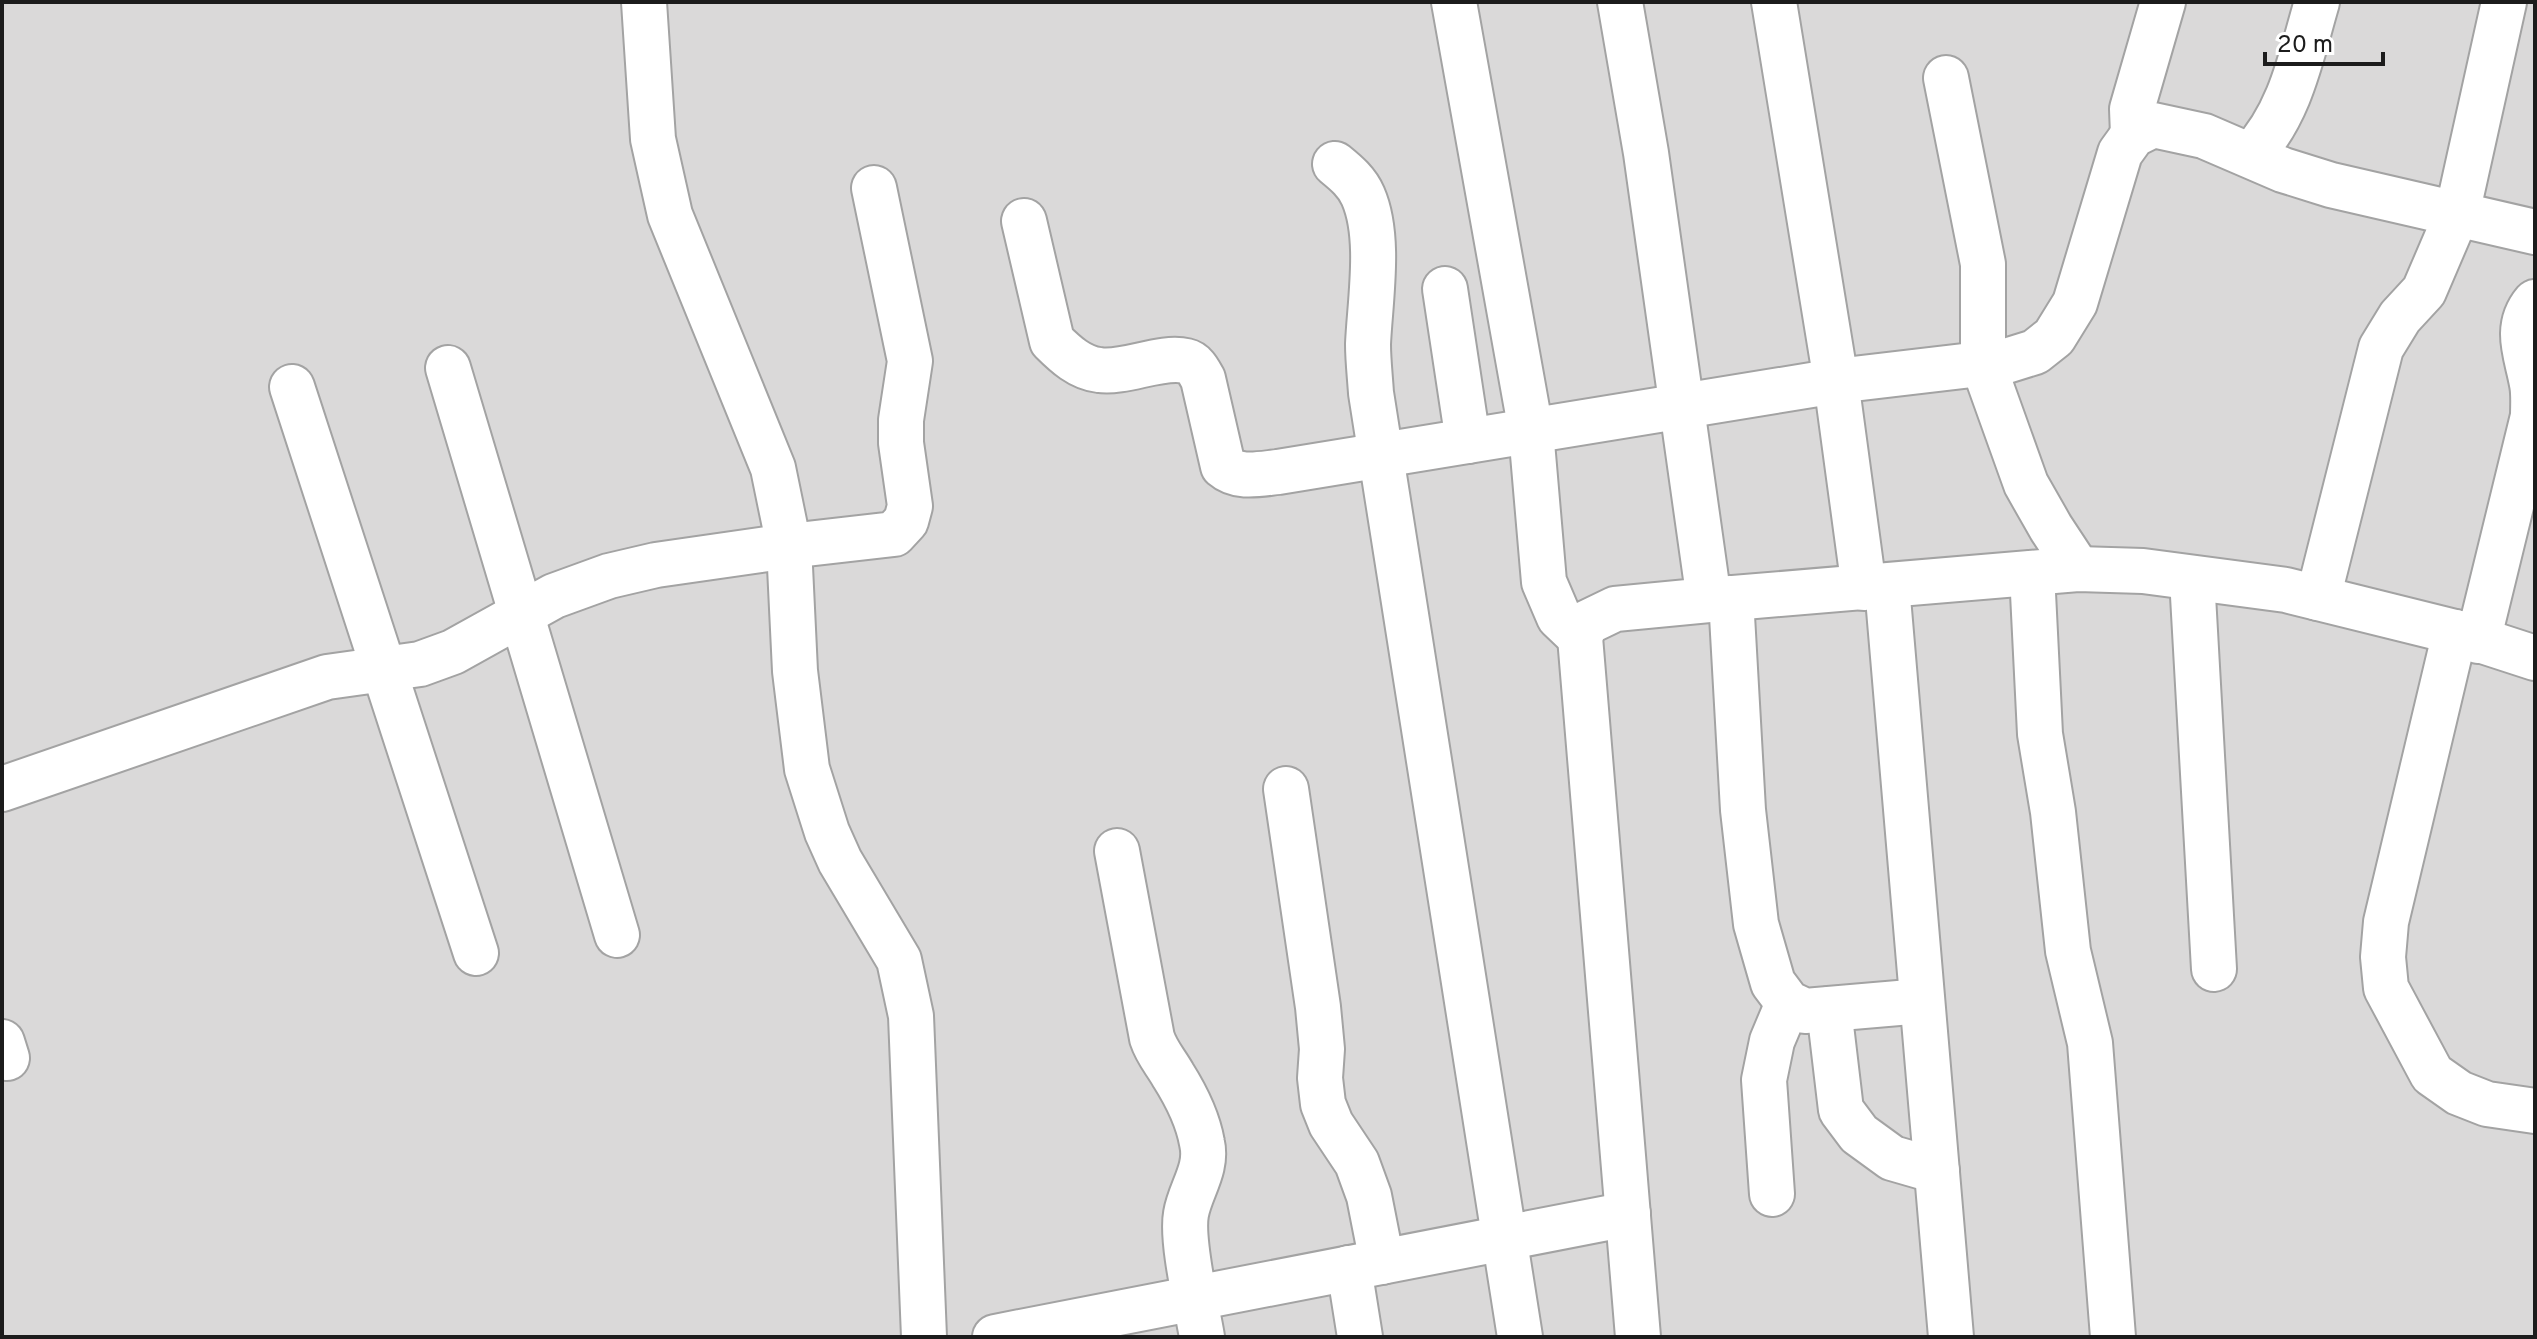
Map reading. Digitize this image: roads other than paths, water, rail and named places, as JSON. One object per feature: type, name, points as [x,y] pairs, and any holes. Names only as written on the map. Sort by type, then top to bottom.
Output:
[{"type":"street","points":[[644,2],[653,139],[670,215],[773,468],[789,546],[795,671],[807,769],[827,832],[859,894],[899,960],[907,987],[911,1016],[924,1337]]},
{"type":"street","points":[[1454,2],[1531,431],[1544,582],[1559,617],[1580,637]]},
{"type":"street","points":[[1620,2],[1646,153],[1682,407],[1720,599],[1756,924],[1773,983],[1809,1006],[1922,1001]]},
{"type":"street","points":[[1774,2],[1836,381],[1875,587],[1922,1001],[1951,1337]]},
{"type":"street","points":[[2133,135],[2132,109],[2163,2]]},
{"type":"street","points":[[2251,155],[2275,128],[2286,103],[2317,2]]},
{"type":"street","points":[[2318,598],[2381,348],[2400,317],[2424,291],[2457,214],[2504,2]]},
{"type":"street","points":[[1946,78],[1983,264],[1983,364],[2026,484],[2078,569]]},
{"type":"street","points":[[1024,221],[1052,341],[1063,353],[1081,364],[1100,370],[1188,361],[1203,379],[1223,466],[1231,473],[1278,472],[1836,381],[2006,361],[2035,352],[2054,337],[2075,303],[2120,153],[2133,135],[2153,125],[2204,136],[2283,170],[2331,185],[2535,232]]},
{"type":"street","points":[[1335,164],[1353,179],[1363,196],[1369,220],[1372,262],[1368,347],[1379,454],[1520,1337]]},
{"type":"street","points":[[2,789],[327,677],[420,664],[453,652],[554,596],[609,576],[656,565],[894,534],[906,521],[910,506],[901,420],[910,361],[874,188]]},
{"type":"street","points":[[1445,289],[1468,441]]},
{"type":"street","points":[[2535,302],[2524,322],[2521,339],[2532,381],[2533,416],[2466,636],[2386,922],[2383,957],[2386,988],[2432,1074],[2459,1093],[2487,1104],[2535,1111]]},
{"type":"street","points":[[448,368],[617,935]]},
{"type":"street","points":[[292,387],[476,953]]},
{"type":"street","points":[[1638,1337],[1580,637],[1586,623],[1615,609],[1720,599],[2078,569],[2143,571],[2286,590],[2466,636],[2535,658]]},
{"type":"street","points":[[2032,573],[2040,734],[2053,812],[2068,951],[2090,1043],[2113,1337]]},
{"type":"street","points":[[2192,578],[2214,969]]},
{"type":"street","points":[[1286,789],[1318,1007],[1323,1104],[1331,1124],[1357,1163],[1369,1196],[1360,1337]]},
{"type":"street","points":[[1117,851],[1152,1038],[1198,1126],[1203,1147],[1201,1171],[1186,1214],[1199,1318]]},
{"type":"street","points":[[1809,1006],[1841,1110],[1859,1134],[1892,1158],[1937,1171]]},
{"type":"street","points":[[1772,1194],[1764,1080],[1772,1041],[1809,1006]]},
{"type":"street","points":[[995,1337],[1199,1318],[1365,1265],[1628,1214]]}]
